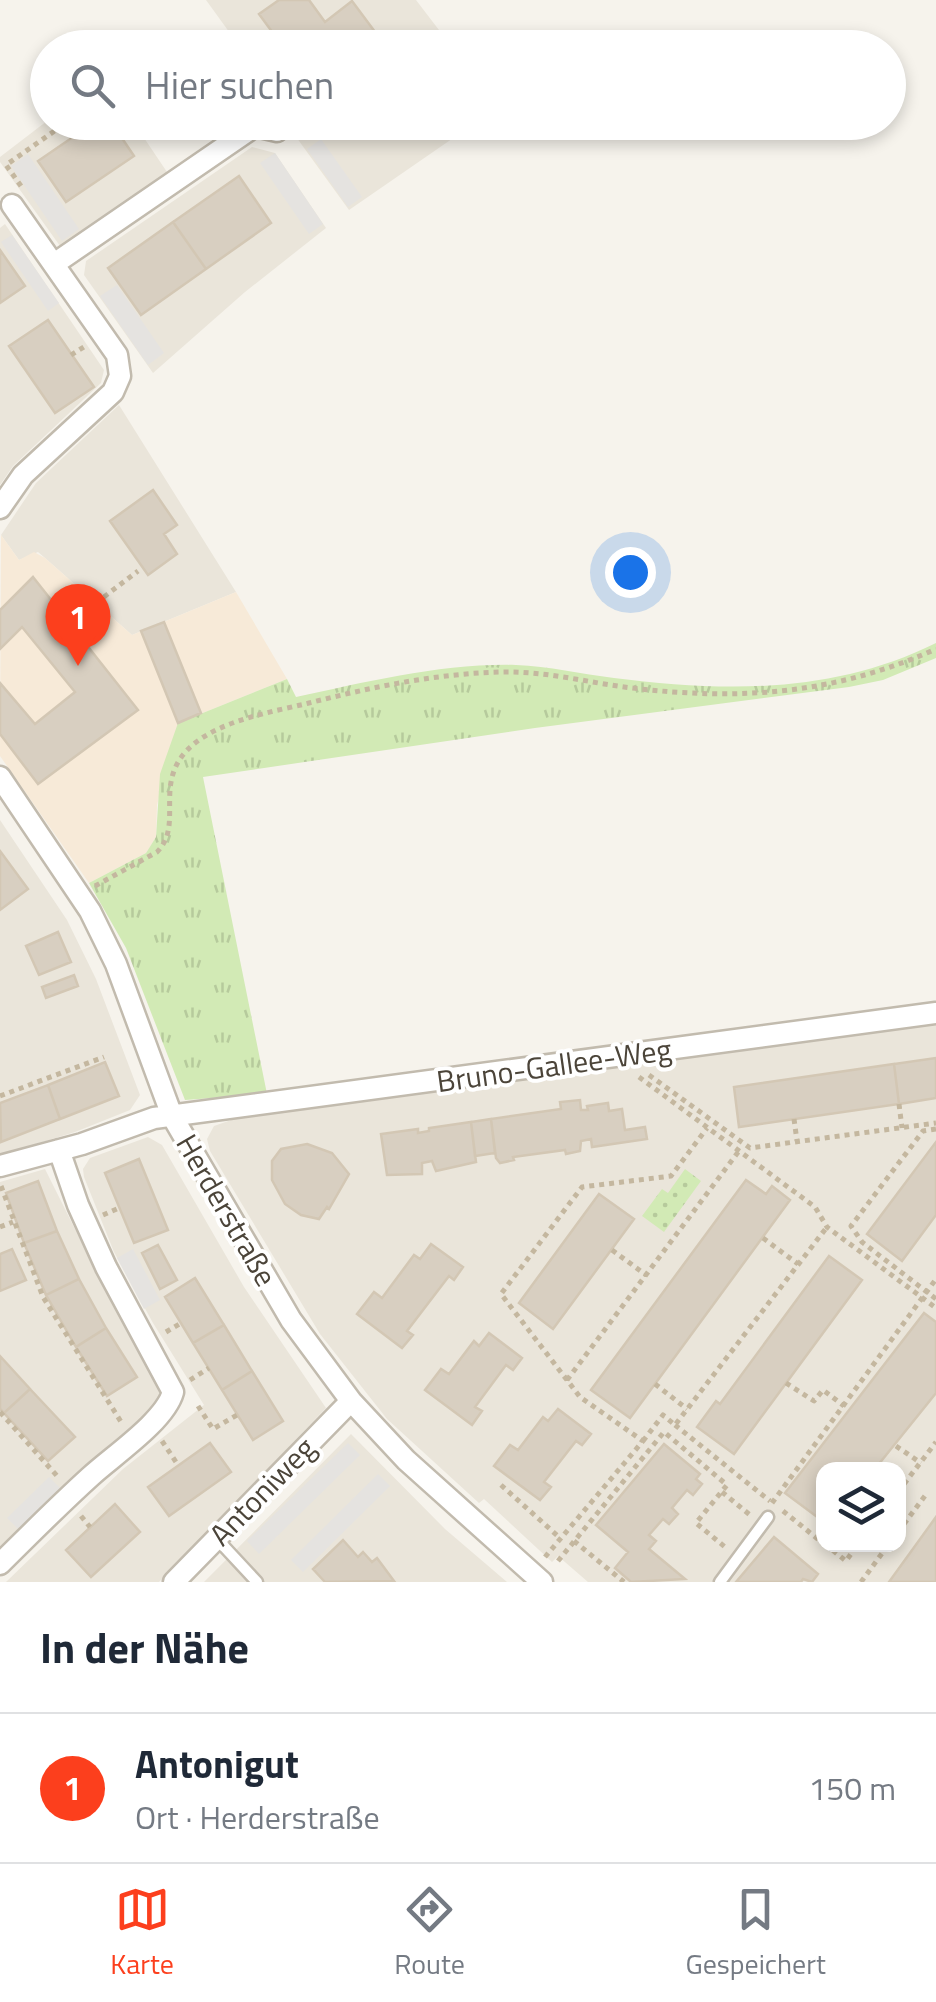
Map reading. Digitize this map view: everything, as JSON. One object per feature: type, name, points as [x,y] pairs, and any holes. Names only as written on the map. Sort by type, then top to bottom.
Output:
[{"type":"street","points":[[54,264],[235,140]]},
{"type":"street","points":[[0,508],[23,474],[113,392],[120,376],[117,355],[12,206]]},
{"type":"street","name":"Herderstraße","points":[[0,777],[79,895],[116,964],[172,1116],[282,1305],[351,1401],[406,1460],[536,1577]]},
{"type":"street","name":"Bruno-Gallee-Weg","points":[[0,1166],[142,1120],[936,1014]]},
{"type":"street","points":[[0,1564],[74,1502],[160,1415],[173,1392],[106,1267],[59,1150]]},
{"type":"street","name":"Antoniweg","points":[[174,1582],[351,1401]]},
{"type":"lane","points":[[720,1582],[765,1521]]},
{"type":"lane","points":[[216,1539],[257,1582]]},
{"type":"path","points":[[6,165],[41,140]]},
{"type":"path","points":[[72,355],[90,344]]},
{"type":"path","points":[[88,609],[138,571]]},
{"type":"path","points":[[79,895],[164,845],[170,824],[167,792],[172,774],[192,745],[210,733],[260,714],[352,692],[504,672],[648,690],[751,695],[854,681],[936,650]]},
{"type":"path","points":[[936,1126],[750,1148],[640,1068],[630,1055],[625,1067],[815,1208],[827,1226],[936,1299]]},
{"type":"path","points":[[0,1096],[76,1071],[104,1057]]},
{"type":"path","points":[[899,1104],[902,1128]]},
{"type":"path","points":[[794,1119],[798,1142]]},
{"type":"path","points":[[936,1126],[923,1131],[850,1226],[862,1242],[936,1308]]},
{"type":"path","points":[[642,1441],[580,1397],[501,1294],[582,1187],[671,1176],[708,1128]]},
{"type":"path","points":[[567,1380],[739,1151]]},
{"type":"path","points":[[0,1184],[59,1322],[118,1419],[134,1438]]},
{"type":"path","points":[[0,1228],[14,1219]]},
{"type":"path","points":[[675,1425],[827,1226]]},
{"type":"path","points":[[762,1238],[798,1264]]},
{"type":"path","points":[[612,1250],[646,1275]]},
{"type":"path","points":[[772,1502],[936,1279]]},
{"type":"path","points":[[157,1338],[181,1323]]},
{"type":"path","points":[[208,1368],[182,1380],[213,1429],[237,1415]]},
{"type":"path","points":[[786,1382],[814,1402],[823,1390],[844,1406]]},
{"type":"path","points":[[654,1384],[687,1409]]},
{"type":"path","points":[[184,1415],[198,1406]]},
{"type":"path","points":[[0,1412],[25,1438],[90,1527]]},
{"type":"path","points":[[536,1577],[560,1538],[662,1415],[816,1538]]},
{"type":"path","points":[[558,1561],[664,1432],[727,1485],[696,1523],[737,1557]]},
{"type":"path","points":[[157,1435],[178,1465]]},
{"type":"path","points":[[906,1481],[936,1442]]},
{"type":"path","points":[[896,1446],[920,1463]]},
{"type":"path","points":[[501,1485],[560,1538]]},
{"type":"path","points":[[722,1492],[765,1521]]},
{"type":"path","points":[[906,1522],[927,1494]]},
{"type":"path","points":[[574,1541],[624,1582]]},
{"type":"path","points":[[834,1552],[846,1561],[852,1552]]},
{"type":"path","points":[[861,1582],[883,1552]]},
{"type":"shaded area","points":[[206,0],[416,0],[439,30],[228,30]]},
{"type":"shaded area","points":[[30,134],[30,140],[145,140],[167,172],[60,246],[0,157]]},
{"type":"shaded area","points":[[298,140],[450,140],[349,210]]},
{"type":"shaded area","points":[[322,140],[362,197],[348,207],[307,149]]},
{"type":"shaded area","points":[[252,147],[275,153],[326,228],[153,373],[84,275],[86,261]]},
{"type":"shaded area","points":[[275,153],[323,224],[309,234],[260,163]]},
{"type":"shaded area","points":[[28,154],[79,229],[62,241],[11,166]]},
{"type":"shaded area","points":[[5,224],[104,370],[101,383],[13,466],[0,485],[0,228]]},
{"type":"shaded area","points":[[12,235],[59,303],[48,311],[1,242]]},
{"type":"shaded area","points":[[117,285],[164,353],[148,365],[100,296]]},
{"type":"shaded area","points":[[119,405],[236,592],[132,635],[38,552],[19,560],[1,535],[36,483]]},
{"type":"shaded area","points":[[1,535],[19,560],[34,552],[45,558],[132,635],[236,592],[287,679],[178,723],[157,805],[156,837],[146,853],[89,883],[0,756]]},
{"type":"shaded area","points":[[0,820],[67,920],[96,979],[140,1095],[130,1110],[0,1155]]},
{"type":"shaded area","points":[[936,1022],[936,1582],[588,1582],[558,1556],[552,1562],[484,1499],[479,1503],[387,1419],[320,1334],[210,1151],[207,1139],[214,1126],[237,1118]]},
{"type":"shaded area","points":[[148,1137],[162,1145],[244,1287],[326,1408],[159,1582],[6,1582],[123,1469],[204,1405],[114,1252],[84,1177],[83,1169],[90,1158]]},
{"type":"shaded area","points":[[45,1169],[104,1287],[148,1363],[162,1400],[0,1553],[0,1182]]},
{"type":"shaded area","points":[[133,1249],[160,1300],[144,1309],[117,1258]]},
{"type":"shaded area","points":[[351,1434],[445,1529],[507,1582],[204,1582]]},
{"type":"shaded area","points":[[348,1443],[360,1455],[259,1554],[247,1541]]},
{"type":"shaded area","points":[[378,1474],[390,1486],[303,1572],[291,1560]]},
{"type":"shaded area","points":[[49,1477],[62,1490],[21,1532],[7,1518]]},
{"type":"green space","points":[[936,643],[936,658],[883,680],[849,687],[203,777],[267,1094],[185,1100],[126,948],[89,883],[146,853],[156,837],[160,774],[178,723],[287,679],[296,697],[405,675],[488,665],[528,666],[697,686],[778,685],[858,672]]},
{"type":"green space","points":[[685,1169],[701,1181],[664,1232],[642,1216],[662,1189],[668,1193]]},
{"type":"building","points":[[279,0],[309,0],[325,22],[352,1],[374,30],[271,30],[259,14]]},
{"type":"building","points":[[69,140],[123,140],[134,156],[66,202],[38,161]]},
{"type":"building","points":[[239,176],[271,223],[206,269],[173,222]]},
{"type":"building","points":[[173,222],[206,269],[141,315],[108,268]]},
{"type":"building","points":[[0,250],[25,286],[0,303]]},
{"type":"building","points":[[48,320],[94,387],[55,413],[9,346]]},
{"type":"building","points":[[153,490],[177,525],[164,534],[177,554],[148,575],[110,521]]},
{"type":"building","points":[[33,577],[138,710],[38,784],[0,734],[0,683],[35,724],[75,692],[22,627],[0,649],[0,610]]},
{"type":"building","points":[[164,622],[201,713],[178,723],[141,631]]},
{"type":"building","points":[[0,851],[28,889],[0,910]]},
{"type":"building","points":[[58,932],[71,962],[39,975],[26,946]]},
{"type":"building","points":[[74,975],[78,986],[46,998],[42,987]]},
{"type":"building","points":[[936,1058],[936,1098],[899,1104],[894,1064]]},
{"type":"building","points":[[105,1062],[119,1096],[60,1119],[48,1085]]},
{"type":"building","points":[[894,1064],[899,1104],[739,1127],[734,1087]]},
{"type":"building","points":[[48,1085],[60,1119],[1,1142],[0,1103]]},
{"type":"building","points":[[580,1100],[581,1110],[608,1103],[609,1111],[622,1109],[625,1130],[645,1127],[647,1139],[592,1147],[591,1139],[581,1141],[580,1151],[566,1154],[565,1150],[513,1157],[514,1160],[500,1163],[496,1158],[491,1119],[561,1109],[560,1102]]},
{"type":"building","points":[[491,1119],[495,1153],[475,1156],[471,1122]]},
{"type":"building","points":[[471,1122],[476,1162],[436,1171],[432,1161],[422,1163],[422,1174],[387,1175],[381,1134],[418,1129],[418,1133]]},
{"type":"building","points":[[936,1142],[936,1215],[902,1261],[867,1234]]},
{"type":"building","points":[[307,1144],[332,1153],[349,1174],[319,1219],[301,1215],[285,1204],[272,1180],[272,1161],[281,1149]]},
{"type":"building","points":[[139,1159],[168,1230],[134,1243],[105,1173]]},
{"type":"building","points":[[746,1180],[766,1194],[772,1186],[790,1200],[630,1418],[591,1390]]},
{"type":"building","points":[[38,1181],[57,1231],[24,1243],[6,1193]]},
{"type":"building","points":[[599,1194],[634,1219],[553,1329],[519,1303]]},
{"type":"building","points":[[57,1231],[79,1279],[46,1295],[24,1243]]},
{"type":"building","points":[[431,1244],[463,1267],[454,1280],[449,1276],[407,1331],[413,1335],[402,1348],[357,1314],[374,1292],[382,1298],[414,1255],[420,1259]]},
{"type":"building","points":[[158,1245],[177,1280],[160,1289],[142,1253]]},
{"type":"building","points":[[12,1249],[26,1280],[0,1291],[0,1254]]},
{"type":"building","points":[[829,1256],[862,1280],[734,1454],[697,1427],[716,1401],[720,1404]]},
{"type":"building","points":[[195,1278],[224,1325],[193,1343],[165,1297]]},
{"type":"building","points":[[79,1279],[106,1328],[76,1347],[46,1295]]},
{"type":"building","points":[[924,1313],[936,1322],[936,1393],[880,1462],[816,1462],[816,1516],[785,1493]]},
{"type":"building","points":[[224,1325],[252,1371],[222,1390],[193,1343]]},
{"type":"building","points":[[106,1328],[137,1377],[107,1396],[76,1347]]},
{"type":"building","points":[[489,1333],[522,1358],[513,1370],[506,1365],[475,1407],[482,1411],[472,1425],[425,1390],[441,1369],[449,1374],[474,1341],[479,1346]]},
{"type":"building","points":[[0,1356],[30,1389],[4,1413],[0,1409]]},
{"type":"building","points":[[252,1371],[283,1421],[253,1440],[222,1390]]},
{"type":"building","points":[[30,1389],[75,1437],[48,1461],[4,1413]]},
{"type":"building","points":[[558,1409],[591,1434],[582,1445],[576,1441],[544,1482],[551,1487],[540,1500],[494,1466],[510,1445],[518,1450],[543,1417],[548,1421]]},
{"type":"building","points":[[210,1443],[231,1472],[169,1516],[148,1487]]},
{"type":"building","points":[[664,1444],[700,1474],[696,1479],[702,1484],[693,1495],[687,1490],[672,1508],[678,1514],[669,1524],[663,1519],[649,1535],[656,1541],[649,1549],[685,1579],[631,1582],[615,1568],[628,1552],[596,1525]]},
{"type":"building","points":[[115,1504],[140,1532],[91,1577],[66,1550]]},
{"type":"building","points":[[936,1517],[936,1582],[889,1582]]},
{"type":"building","points":[[774,1537],[818,1574],[812,1582],[736,1582]]},
{"type":"building","points":[[343,1540],[358,1557],[363,1552],[372,1562],[377,1558],[394,1581],[325,1582],[313,1569]]},
{"type":"place","name":"Antonigut","points":[[78,666]]}]
